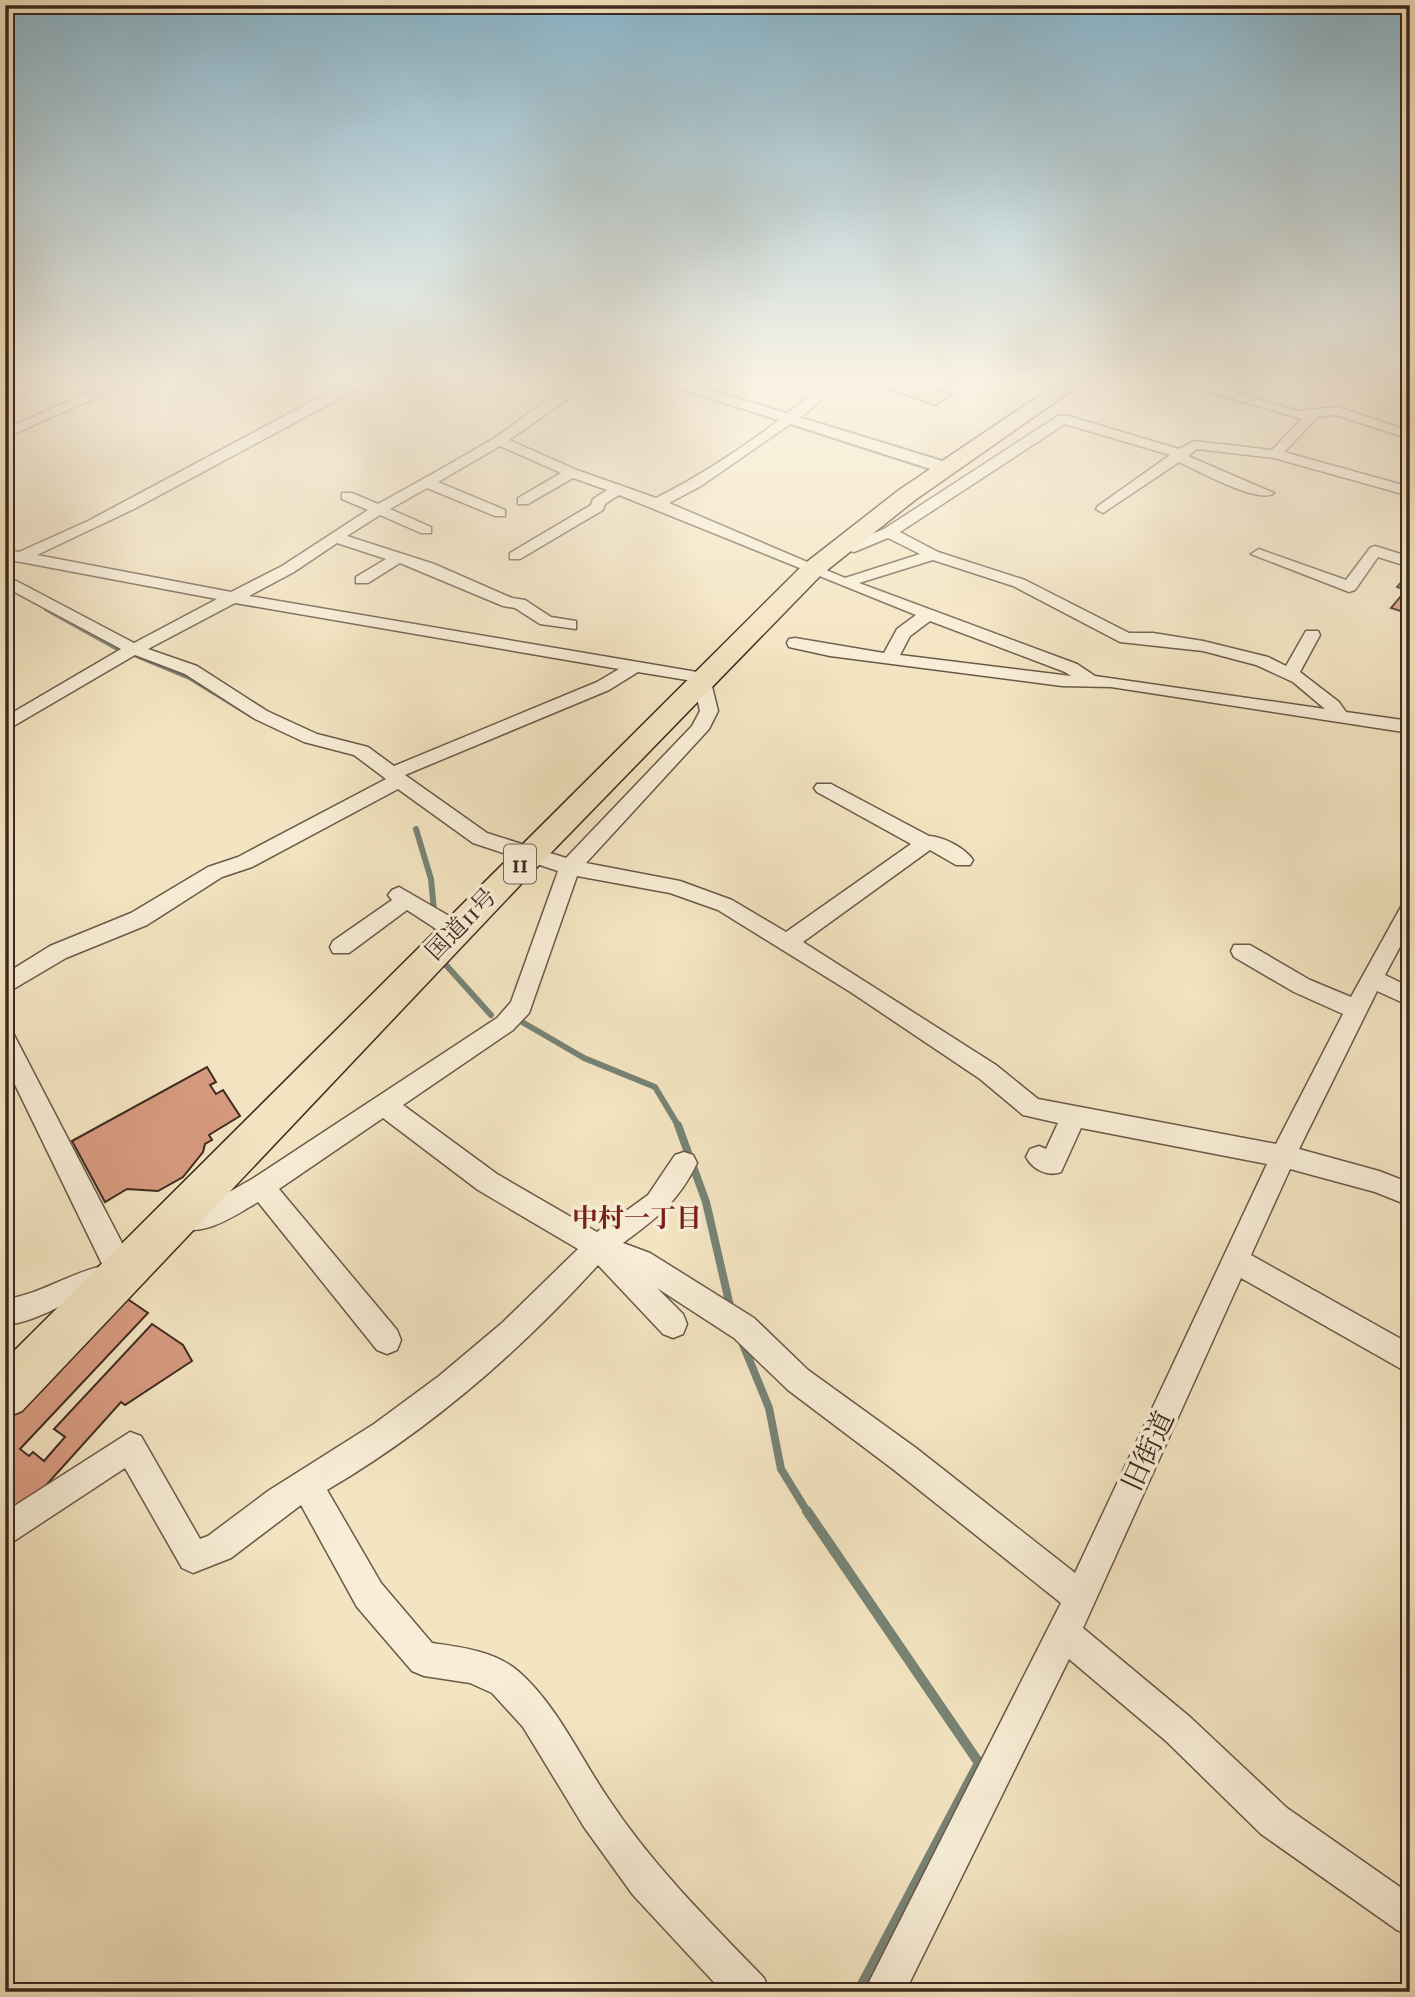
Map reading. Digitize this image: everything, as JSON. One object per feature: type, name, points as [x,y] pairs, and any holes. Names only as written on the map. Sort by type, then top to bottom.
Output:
[{"type":"highway","name":"国道11号","points":[[5,1394],[175,1217],[443,922],[528,856],[813,570],[907,495],[941,474]]},
{"type":"street","points":[[10,559],[65,539],[112,513],[195,474]]},
{"type":"street","points":[[5,725],[134,649],[235,598],[443,474]]},
{"type":"street","points":[[523,500],[570,474]]},
{"type":"street","points":[[575,474],[657,503],[844,583],[1070,668],[1092,682]]},
{"type":"street","points":[[657,503],[708,474]]},
{"type":"street","points":[[842,545],[854,547],[889,532],[979,474]]},
{"type":"street","points":[[1103,509],[1152,474]]},
{"type":"street","points":[[1217,474],[1267,493]]},
{"type":"street","points":[[1347,474],[1410,492]]},
{"type":"street","points":[[428,483],[500,513]]},
{"type":"street","points":[[515,556],[598,506],[598,502],[618,489]]},
{"type":"street","points":[[347,496],[426,530]]},
{"type":"street","points":[[889,532],[933,555],[1019,583],[1126,638],[1153,638],[1228,650],[1290,673],[1333,706],[1340,716]]},
{"type":"street","points":[[337,538],[428,567],[509,603],[519,603],[545,621],[570,625]]},
{"type":"street","points":[[379,552],[401,540]]},
{"type":"street","points":[[1259,554],[1349,587],[1375,551],[1410,562]]},
{"type":"street","points":[[844,583],[933,555]]},
{"type":"street","points":[[362,580],[398,558]]},
{"type":"street","points":[[10,559],[702,679],[709,711],[700,729],[656,772],[570,867],[521,1007],[505,1024],[261,1187],[214,1214],[196,1220],[175,1217]]},
{"type":"street","points":[[5,580],[86,626],[134,649],[191,670],[246,707],[311,738],[361,751],[480,838],[528,856],[570,867],[673,886],[725,905],[789,941],[988,1072],[1032,1108],[1283,1156],[1379,1182],[1410,1195]]},
{"type":"street","points":[[889,659],[903,633],[928,614]]},
{"type":"street","points":[[1290,673],[1312,635]]},
{"type":"street","points":[[795,643],[830,651],[1062,681],[1092,682],[1410,727]]},
{"type":"street","points":[[5,985],[58,952],[139,919],[215,872],[245,862],[395,778],[603,686],[636,666]]},
{"type":"street","points":[[824,789],[926,843],[935,843],[963,860]]},
{"type":"street","points":[[789,941],[926,843]]},
{"type":"street","points":[[341,947],[403,898],[443,922]]},
{"type":"street","name":"旧街道","points":[[891,1988],[1064,1633],[1283,1156],[1372,979],[1410,911]]},
{"type":"street","points":[[1242,951],[1302,986],[1357,1010]]},
{"type":"street","points":[[1372,979],[1410,997]]},
{"type":"street","points":[[5,1040],[111,1250],[120,1276],[84,1283],[26,1310],[5,1312]]},
{"type":"street","points":[[386,1106],[476,1177],[528,1210],[598,1246],[640,1262],[744,1328],[798,1380],[905,1459],[1080,1598]]},
{"type":"street","points":[[1039,1157],[1052,1164],[1074,1116]]},
{"type":"street","points":[[5,1531],[130,1447],[193,1556],[210,1553],[398,1425],[488,1354],[540,1308],[598,1246],[657,1203],[684,1163]]},
{"type":"street","points":[[261,1187],[387,1340]]},
{"type":"street","points":[[598,1246],[673,1324]]},
{"type":"street","points":[[1235,1260],[1410,1360]]},
{"type":"street","points":[[307,1485],[369,1595],[405,1640],[424,1658],[472,1666],[503,1681],[535,1715],[597,1814],[646,1882],[750,1992]]},
{"type":"street","points":[[1064,1633],[1178,1729],[1274,1821],[1410,1917]]},
{"type":"building","points":[[1403,580],[1410,582],[1410,614],[1391,608],[1406,590],[1397,587]]},
{"type":"building","points":[[207,1067],[216,1082],[210,1085],[216,1094],[223,1090],[240,1116],[209,1135],[212,1140],[205,1144],[203,1152],[183,1177],[158,1191],[127,1189],[105,1202],[72,1141]]},
{"type":"building","points":[[126,1298],[148,1313],[20,1449],[29,1456],[33,1452],[44,1461],[65,1437],[54,1429],[152,1324],[183,1345],[192,1361],[125,1405],[121,1402],[32,1501],[5,1516],[5,1424]]},
{"type":"waterway","points":[[46,609],[118,649]]},
{"type":"waterway","points":[[137,656],[190,678],[252,716]]},
{"type":"waterway","points":[[416,829],[431,879],[436,931]]},
{"type":"waterway","points":[[446,965],[491,1015]]},
{"type":"waterway","points":[[517,1019],[584,1058],[655,1087],[678,1126]]},
{"type":"waterway","points":[[678,1126],[706,1202],[730,1306]]},
{"type":"waterway","points":[[742,1342],[769,1408],[781,1469],[808,1513]]},
{"type":"waterway","points":[[807,1511],[979,1763],[858,1992]]},
{"type":"district","name":"中村一丁目","points":[[637,1218]]}]
